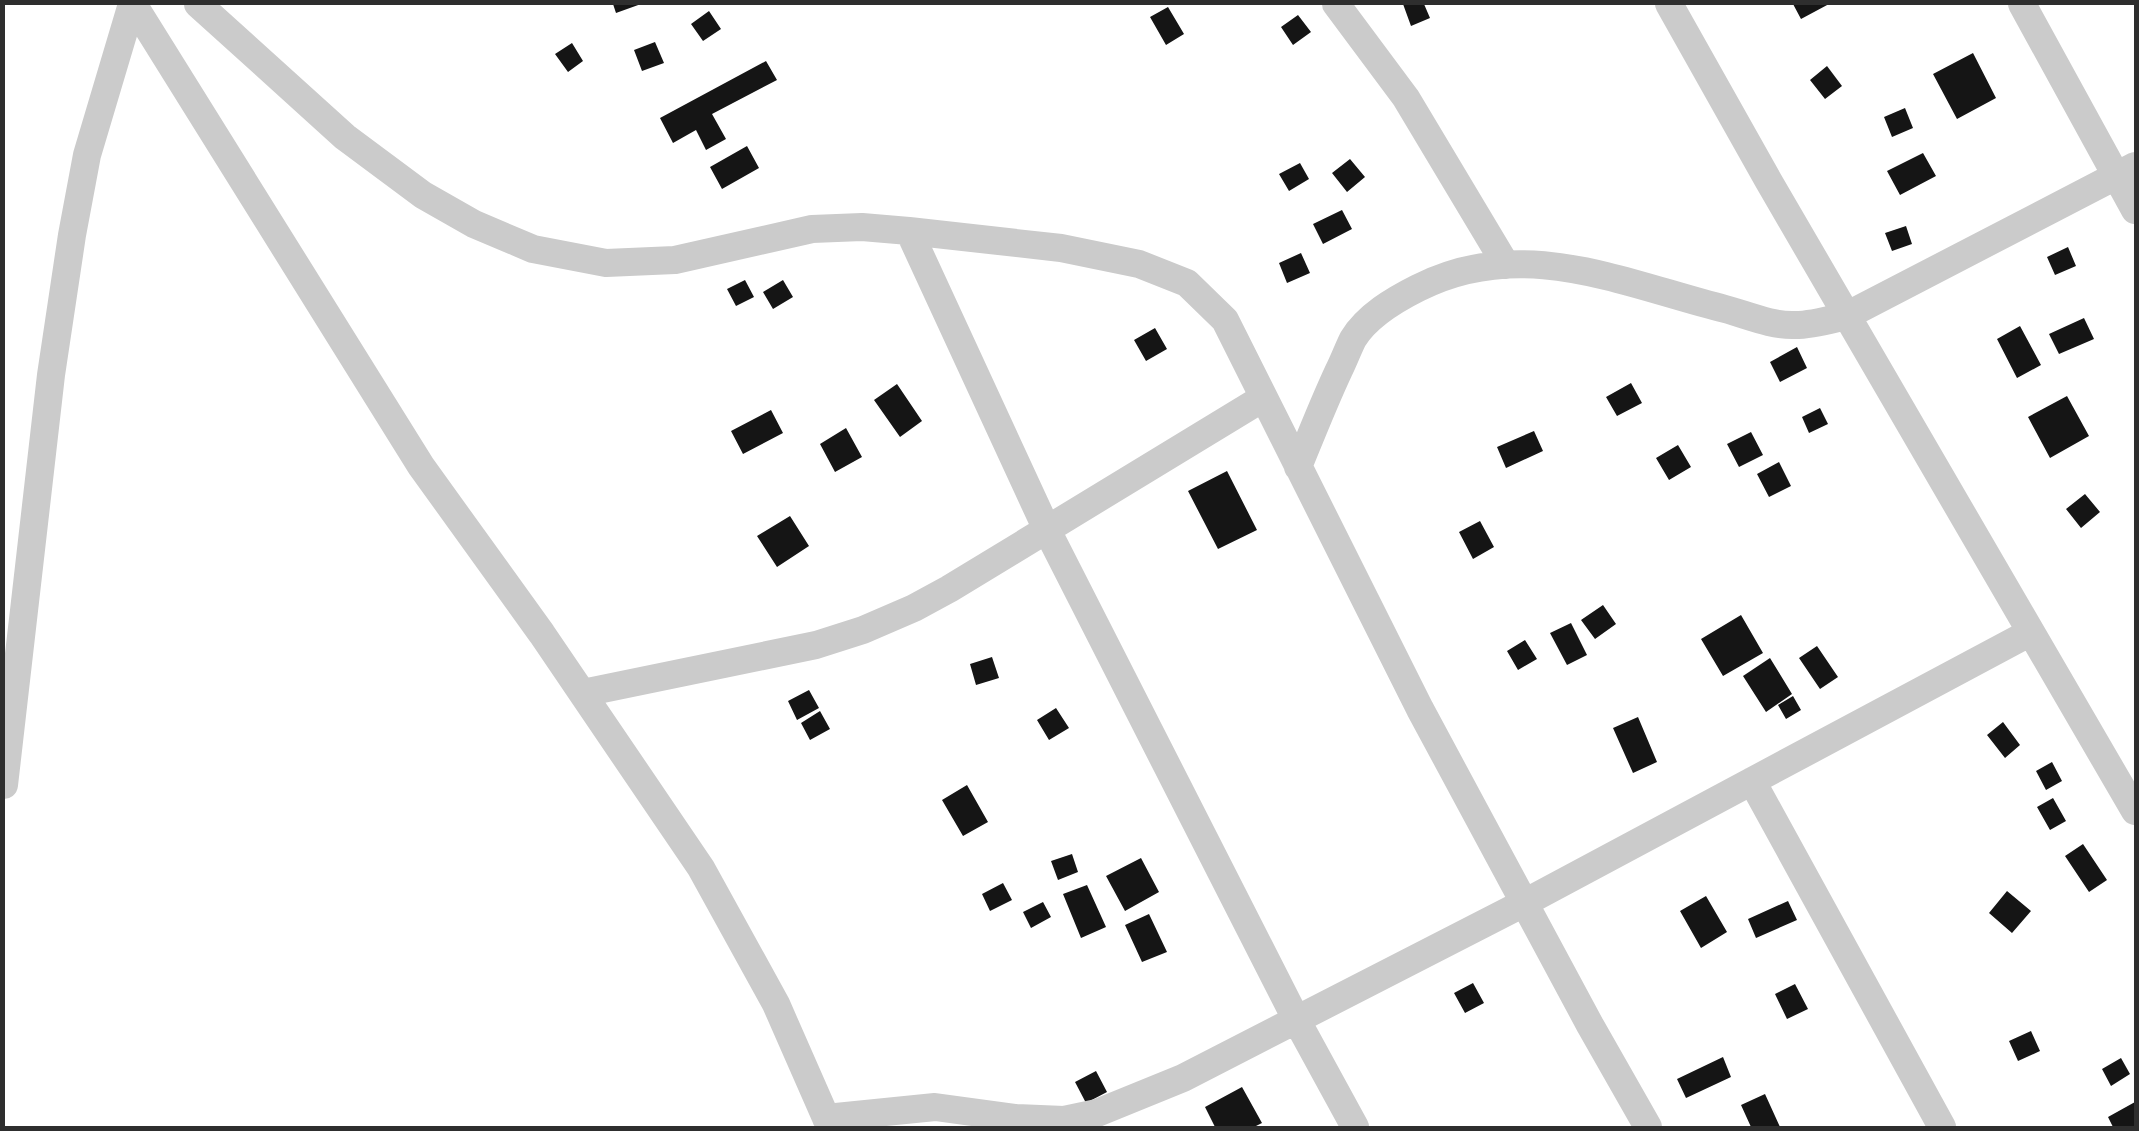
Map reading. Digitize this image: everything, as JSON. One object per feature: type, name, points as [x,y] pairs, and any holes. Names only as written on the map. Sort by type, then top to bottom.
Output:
[{"type":"street","points":[[132,4],[421,466],[583,692],[700,868],[776,1004],[828,1122],[935,1107],[1016,1118],[1064,1120],[1097,1114],[1183,1078],[1524,903],[2031,632]]},
{"type":"street","points":[[4,785],[51,375],[72,235],[87,155],[132,4]]},
{"type":"street","points":[[198,4],[345,137],[423,195],[474,224],[532,249],[606,263],[675,260],[812,229],[862,227],[909,230],[1061,248],[1139,264],[1188,283],[1225,320],[1420,709],[1524,903],[1648,1127]]},
{"type":"street","points":[[1336,4],[1406,98],[1506,265]]},
{"type":"street","points":[[1669,4],[1846,316],[2135,811]]},
{"type":"street","points":[[2022,4],[2126,171],[2135,210]]},
{"type":"street","points":[[1298,467],[1354,338],[1372,317],[1400,297],[1433,280],[1470,268],[1506,265],[1576,269],[1608,275],[1675,297],[1764,320],[1793,325],[1818,323],[1846,316],[2126,171]]},
{"type":"street","points":[[909,230],[1047,530],[1296,1019],[1355,1127]]},
{"type":"street","points":[[583,692],[816,645],[863,630],[914,608],[949,589],[1263,398]]},
{"type":"street","points":[[1752,781],[1942,1127]]},
{"type":"building","points":[[613,4],[641,4],[616,13]]},
{"type":"building","points":[[1403,4],[1424,4],[1430,18],[1411,26]]},
{"type":"building","points":[[1793,4],[1829,4],[1801,19]]},
{"type":"building","points":[[1168,7],[1184,34],[1166,45],[1150,17]]},
{"type":"building","points":[[709,11],[721,29],[703,41],[691,24]]},
{"type":"building","points":[[1298,15],[1311,32],[1293,45],[1281,27]]},
{"type":"building","points":[[655,42],[664,63],[642,71],[634,50]]},
{"type":"building","points":[[572,43],[583,61],[568,72],[555,54]]},
{"type":"building","points":[[1973,53],[1996,98],[1957,119],[1933,74]]},
{"type":"building","points":[[766,61],[777,80],[712,114],[726,139],[706,150],[696,130],[673,143],[660,118]]},
{"type":"building","points":[[1827,66],[1842,86],[1825,99],[1810,80]]},
{"type":"building","points":[[1905,108],[1913,128],[1892,137],[1884,117]]},
{"type":"building","points":[[747,146],[759,168],[722,189],[710,167]]},
{"type":"building","points":[[1923,153],[1936,176],[1900,195],[1887,171]]},
{"type":"building","points":[[1350,159],[1365,177],[1347,192],[1332,173]]},
{"type":"building","points":[[1300,163],[1309,179],[1289,191],[1279,174]]},
{"type":"building","points":[[1342,210],[1352,229],[1323,244],[1313,224]]},
{"type":"building","points":[[1906,226],[1912,244],[1892,251],[1885,233]]},
{"type":"building","points":[[2068,247],[2076,266],[2055,275],[2047,257]]},
{"type":"building","points":[[1301,253],[1310,273],[1287,283],[1279,263]]},
{"type":"building","points":[[745,280],[754,297],[736,306],[727,289]]},
{"type":"building","points":[[783,280],[793,297],[773,309],[763,292]]},
{"type":"building","points":[[2084,318],[2094,339],[2059,354],[2049,334]]},
{"type":"building","points":[[2020,326],[2041,365],[2017,378],[1997,339]]},
{"type":"building","points":[[1155,328],[1167,349],[1146,361],[1134,340]]},
{"type":"building","points":[[1797,347],[1807,368],[1780,382],[1770,362]]},
{"type":"building","points":[[1631,383],[1642,403],[1617,416],[1606,397]]},
{"type":"building","points":[[897,384],[922,421],[900,437],[874,400]]},
{"type":"building","points":[[2067,396],[2089,436],[2050,458],[2028,417]]},
{"type":"building","points":[[1820,408],[1828,424],[1809,433],[1802,417]]},
{"type":"building","points":[[771,410],[783,433],[743,454],[731,431]]},
{"type":"building","points":[[846,428],[862,457],[835,472],[820,444]]},
{"type":"building","points":[[1534,431],[1543,451],[1506,468],[1497,447]]},
{"type":"building","points":[[1751,432],[1763,455],[1739,467],[1727,444]]},
{"type":"building","points":[[1678,445],[1691,467],[1669,480],[1656,458]]},
{"type":"building","points":[[1779,462],[1791,486],[1769,497],[1757,474]]},
{"type":"building","points":[[1227,471],[1257,530],[1218,549],[1188,491]]},
{"type":"building","points":[[2085,494],[2100,512],[2081,528],[2066,509]]},
{"type":"building","points":[[790,516],[809,546],[777,567],[757,536]]},
{"type":"building","points":[[1480,521],[1494,547],[1473,559],[1459,532]]},
{"type":"building","points":[[1603,605],[1616,624],[1595,639],[1581,620]]},
{"type":"building","points":[[1741,615],[1763,653],[1723,676],[1701,639]]},
{"type":"building","points":[[1571,623],[1587,655],[1567,665],[1550,633]]},
{"type":"building","points":[[1525,640],[1537,659],[1518,670],[1507,651]]},
{"type":"building","points":[[1817,646],[1838,677],[1820,689],[1799,658]]},
{"type":"building","points":[[992,657],[999,678],[976,685],[970,664]]},
{"type":"building","points":[[1770,658],[1792,694],[1766,712],[1743,676]]},
{"type":"building","points":[[809,690],[819,708],[797,720],[788,701]]},
{"type":"building","points":[[1793,696],[1801,710],[1786,719],[1778,705]]},
{"type":"building","points":[[1056,708],[1069,728],[1049,740],[1037,720]]},
{"type":"building","points":[[820,711],[830,729],[810,740],[801,723]]},
{"type":"building","points":[[1638,717],[1657,762],[1633,773],[1613,728]]},
{"type":"building","points":[[2003,722],[2020,745],[2005,758],[1987,735]]},
{"type":"building","points":[[2052,762],[2062,781],[2046,790],[2036,771]]},
{"type":"building","points":[[967,785],[988,822],[963,836],[942,800]]},
{"type":"building","points":[[2053,798],[2066,821],[2050,830],[2037,807]]},
{"type":"building","points":[[2083,844],[2107,880],[2089,892],[2065,856]]},
{"type":"building","points":[[1072,854],[1078,872],[1058,880],[1051,861]]},
{"type":"building","points":[[1141,858],[1159,892],[1125,911],[1106,876]]},
{"type":"building","points":[[1003,883],[1012,900],[990,911],[982,894]]},
{"type":"building","points":[[1087,885],[1106,927],[1081,938],[1063,894]]},
{"type":"building","points":[[2007,891],[2031,911],[2012,933],[1989,913]]},
{"type":"building","points":[[1706,896],[1727,932],[1701,948],[1680,911]]},
{"type":"building","points":[[1788,901],[1797,920],[1756,938],[1748,919]]},
{"type":"building","points":[[1043,902],[1051,917],[1031,928],[1023,912]]},
{"type":"building","points":[[1149,914],[1167,952],[1142,962],[1125,925]]},
{"type":"building","points":[[1473,983],[1484,1003],[1465,1013],[1454,993]]},
{"type":"building","points":[[1795,984],[1808,1009],[1787,1019],[1775,994]]},
{"type":"building","points":[[2031,1031],[2040,1051],[2018,1061],[2009,1041]]},
{"type":"building","points":[[1723,1057],[1731,1077],[1686,1098],[1677,1079]]},
{"type":"building","points":[[2121,1058],[2130,1074],[2111,1086],[2102,1069]]},
{"type":"building","points":[[1096,1071],[1107,1092],[1086,1103],[1075,1082]]},
{"type":"building","points":[[1242,1087],[1262,1123],[1254,1127],[1215,1127],[1205,1107]]},
{"type":"building","points":[[1765,1094],[1780,1127],[1751,1127],[1741,1105]]},
{"type":"building","points":[[2135,1102],[2135,1127],[2113,1127],[2108,1117]]}]
